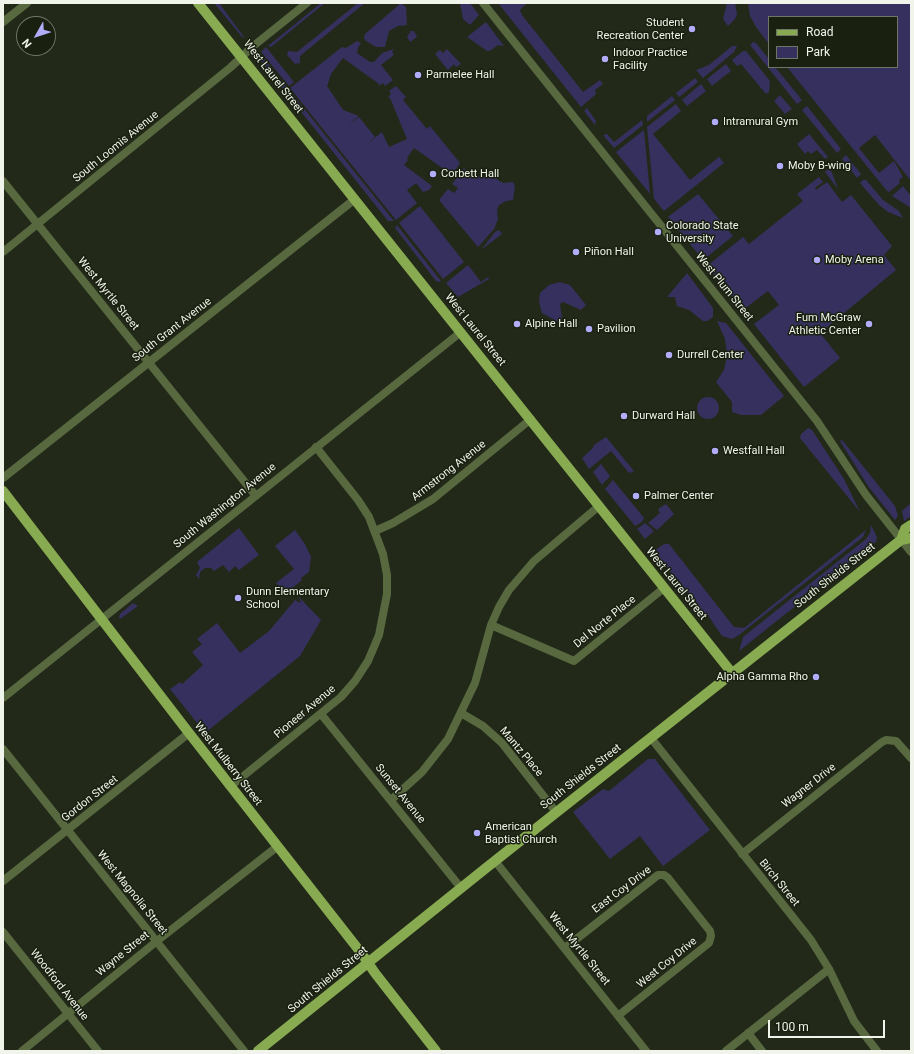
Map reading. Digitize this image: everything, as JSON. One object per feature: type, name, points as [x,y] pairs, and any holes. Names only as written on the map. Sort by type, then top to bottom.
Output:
[{"type":"main road","name":"West Laurel Street","points":[[198,3],[532,420],[732,673]]},
{"type":"main road","name":"West Mulberry Street","points":[[3,491],[101,620],[436,1051]]},
{"type":"main road","name":"South Shields Street","points":[[258,1051],[556,812],[732,673],[906,539],[905,529],[911,525]]},
{"type":"street","points":[[3,22],[27,3]]},
{"type":"street","name":"South Loomis Avenue","points":[[3,252],[307,3]]},
{"type":"street","name":"West Plum Street","points":[[483,3],[817,421],[866,495],[906,539],[911,552]]},
{"type":"street","name":"West Myrtle Street","points":[[3,181],[256,496]]},
{"type":"street","name":"South Grant Avenue","points":[[3,478],[355,199]]},
{"type":"street","name":"South Washington Avenue","points":[[3,698],[461,332]]},
{"type":"street","name":"Armstrong Avenue","points":[[375,531],[393,523],[434,499],[532,420]]},
{"type":"street","name":"Pioneer Avenue","points":[[230,786],[322,714],[341,697],[355,681],[368,660],[379,635],[387,594],[383,554],[375,531],[358,500],[316,447]]},
{"type":"street","points":[[391,800],[431,762],[448,739],[475,683],[491,625],[499,607],[519,577],[534,561],[599,506]]},
{"type":"street","name":"Del Norte Place","points":[[491,625],[574,661],[664,588]]},
{"type":"street","name":"Mantz Place","points":[[461,713],[483,726],[502,744],[556,812]]},
{"type":"street","name":"Sunset Avenue","points":[[322,714],[461,888]]},
{"type":"street","name":"Gordon Street","points":[[3,881],[189,733]]},
{"type":"street","name":"Birch Street","points":[[651,738],[811,940],[830,969],[854,1021],[877,1051]]},
{"type":"street","name":"Wagner Drive","points":[[742,854],[882,742],[891,740],[900,745],[911,758]]},
{"type":"street","name":"West Magnolia Street","points":[[3,749],[244,1051]]},
{"type":"street","name":"Wayne Street","points":[[22,1051],[157,941],[278,846]]},
{"type":"street","name":"West Myrtle Street","points":[[495,861],[619,1015],[646,1051]]},
{"type":"street","name":"East Coy Drive","points":[[565,948],[658,875],[664,875],[668,878],[688,903]]},
{"type":"street","name":"West Coy Drive","points":[[619,1015],[710,941],[712,936],[710,931],[688,903]]},
{"type":"street","name":"Woodford Avenue","points":[[3,932],[98,1051]]},
{"type":"street","points":[[726,1051],[830,969]]},
{"type":"street","points":[[748,1033],[762,1051]]},
{"type":"green space","points":[[214,3],[219,3],[244,37],[243,38]]},
{"type":"green space","points":[[321,3],[325,3],[271,47],[268,46]]},
{"type":"green space","points":[[358,3],[365,3],[300,56],[300,63],[295,64],[287,55],[288,51],[297,52]]},
{"type":"green space","points":[[401,3],[406,7],[407,25],[398,26],[389,31],[385,47],[376,47],[366,41],[364,38],[365,34]]},
{"type":"green space","points":[[460,3],[470,3],[479,15],[470,25],[463,19]]},
{"type":"green space","points":[[498,3],[527,3],[520,10],[522,15],[583,92],[600,80],[603,84],[595,90],[596,94],[581,107]]},
{"type":"green space","points":[[727,3],[735,3],[737,14],[735,19],[728,26],[723,19]]},
{"type":"green space","points":[[748,3],[911,3],[911,181],[875,135],[859,148],[879,173],[894,161],[903,177],[899,180],[900,183],[889,192],[887,191],[788,68],[898,68],[898,16],[768,16],[768,43],[750,16]]},
{"type":"green space","points":[[486,22],[504,46],[498,45],[490,51],[487,51],[467,37]]},
{"type":"green space","points":[[411,31],[414,31],[417,37],[410,42],[407,37]]},
{"type":"green space","points":[[357,41],[361,43],[357,53],[370,62],[374,62],[382,53],[394,49],[392,52],[394,55],[381,65],[393,80],[385,86],[383,83],[379,86],[379,84],[343,58],[331,74],[327,86],[343,110],[359,116],[348,125],[359,117],[375,137],[365,146],[382,132],[389,147],[407,139],[390,98],[388,97],[391,94],[389,91],[396,86],[406,97],[403,100],[427,129],[430,126],[460,163],[452,175],[414,148],[404,165],[432,186],[429,190],[423,192],[416,183],[407,190],[417,203],[396,220],[290,88],[342,47],[346,48]]},
{"type":"green space","points":[[753,42],[756,43],[768,58],[768,68],[750,45]]},
{"type":"green space","points":[[732,46],[737,46],[734,52],[703,78],[696,70],[709,65]]},
{"type":"green space","points":[[266,47],[294,82],[289,86],[261,52]]},
{"type":"green space","points":[[447,49],[461,64],[456,67],[454,64],[448,70],[435,54],[440,50],[443,53]]},
{"type":"green space","points":[[743,51],[746,51],[770,81],[769,92],[766,94],[741,64],[737,66],[732,60]]},
{"type":"green space","points":[[262,56],[394,221],[388,221],[260,60]]},
{"type":"green space","points":[[726,64],[731,71],[712,86],[707,79]]},
{"type":"green space","points":[[768,68],[776,68],[802,100],[797,104]]},
{"type":"green space","points":[[695,78],[698,82],[679,97],[676,93]]},
{"type":"green space","points":[[701,84],[706,91],[687,106],[682,100]]},
{"type":"green space","points":[[780,95],[792,109],[785,114],[774,101]]},
{"type":"green space","points":[[672,96],[675,100],[647,122],[647,116]]},
{"type":"green space","points":[[676,104],[681,111],[653,134],[690,180],[719,157],[724,163],[664,211],[654,199],[647,127]]},
{"type":"green space","points":[[807,106],[841,149],[837,153],[802,110]]},
{"type":"green space","points":[[587,108],[596,121],[595,125],[584,111]]},
{"type":"green space","points":[[642,120],[643,125],[614,148],[603,135],[607,134],[614,142]]},
{"type":"green space","points":[[644,130],[650,194],[616,152]]},
{"type":"green space","points":[[809,134],[828,157],[825,159],[817,150],[811,154],[808,151],[805,154],[797,144]]},
{"type":"green space","points":[[846,155],[861,174],[857,178],[842,159]]},
{"type":"green space","points":[[833,165],[835,168],[831,170],[838,189],[825,172]]},
{"type":"green space","points":[[464,168],[472,178],[476,175],[483,177],[494,175],[499,181],[504,183],[513,182],[515,186],[513,200],[506,201],[499,205],[497,210],[498,219],[494,229],[478,247],[439,200],[448,189],[454,193],[458,188],[452,184]]},
{"type":"green space","name":"Moby Arena","points":[[819,177],[823,182],[815,188],[816,190],[827,182],[842,202],[851,195],[892,246],[884,255],[896,270],[820,333],[840,358],[804,387],[754,324],[779,305],[768,291],[743,310],[707,266],[743,237],[749,244],[803,201],[797,194]]},
{"type":"green space","points":[[863,180],[866,180],[883,200],[899,211],[903,218],[888,212],[879,205],[860,183]]},
{"type":"green space","points":[[903,186],[911,196],[911,208],[892,196]]},
{"type":"green space","points":[[698,194],[733,236],[703,260],[668,217]]},
{"type":"green space","points":[[420,206],[464,262],[443,279],[399,223]]},
{"type":"green space","points":[[397,225],[441,281],[440,282],[436,281],[395,228]]},
{"type":"green space","points":[[499,230],[502,234],[481,250],[495,232]]},
{"type":"green space","points":[[468,265],[481,282],[488,277],[489,279],[458,297],[446,283]]},
{"type":"green space","points":[[687,273],[713,308],[713,317],[707,321],[703,321],[689,310],[677,306],[675,297],[667,297]]},
{"type":"green space","points":[[560,282],[570,285],[586,305],[581,310],[563,302],[560,304],[562,318],[560,323],[542,313],[539,302],[540,293],[549,285]]},
{"type":"green space","points":[[717,321],[726,323],[784,396],[761,415],[741,415],[732,412],[732,402],[716,382],[724,370],[727,355],[725,339]]},
{"type":"green space","points":[[708,397],[716,400],[719,408],[716,416],[708,419],[700,416],[697,408],[700,400]]},
{"type":"green space","points":[[808,428],[812,430],[844,479],[860,512],[800,438],[801,434]]},
{"type":"green space","points":[[606,437],[634,471],[629,473],[611,451],[589,469],[582,458],[593,448],[594,445]]},
{"type":"green space","points":[[842,440],[895,506],[898,516],[895,520],[868,486],[840,441]]},
{"type":"green space","points":[[601,464],[610,476],[602,485],[593,472]]},
{"type":"green space","points":[[613,480],[644,518],[642,522],[635,526],[605,489]]},
{"type":"green space","points":[[911,503],[911,516],[904,521],[902,511]]},
{"type":"green space","points":[[666,504],[674,514],[657,530],[648,523],[660,513],[658,509]]},
{"type":"green space","points":[[645,523],[654,531],[645,539],[637,529]]},
{"type":"green space","points":[[871,525],[877,537],[876,542],[739,651],[743,637],[866,539],[870,533]]},
{"type":"green space","points":[[239,528],[259,555],[239,570],[235,566],[229,572],[223,565],[214,571],[211,568],[205,568],[200,572],[199,579],[196,575],[200,568],[197,562]]},
{"type":"green space","points":[[295,530],[305,544],[311,557],[309,572],[285,594],[276,583],[294,569],[275,546]]},
{"type":"green space","points":[[866,530],[863,537],[732,639],[722,636],[707,614],[705,615],[654,551],[664,544],[669,544],[734,627],[744,628]]},
{"type":"green space","points":[[299,597],[321,620],[300,656],[205,733],[170,689],[180,682],[182,684],[203,665],[192,652],[202,644],[197,639],[217,623],[240,653],[269,631],[295,600],[301,603]]},
{"type":"green space","points":[[133,603],[138,606],[120,619],[120,614]]},
{"type":"green space","points":[[648,759],[655,759],[710,830],[663,866],[640,836],[610,859],[573,812],[603,789],[609,791]]},
{"type":"place","name":"Student Recreation Center","points":[[692,29]]},
{"type":"place","name":"Indoor Practice Facility","points":[[605,59]]},
{"type":"place","name":"Parmelee Hall","points":[[418,75]]},
{"type":"place","name":"Intramural Gym","points":[[715,122]]},
{"type":"place","name":"Moby B-wing","points":[[780,166]]},
{"type":"place","name":"Corbett Hall","points":[[433,174]]},
{"type":"place","name":"Colorado State University","points":[[658,232]]},
{"type":"place","name":"Piñon Hall","points":[[576,252]]},
{"type":"place","name":"Moby Arena","points":[[817,260]]},
{"type":"place","name":"Alpine Hall","points":[[517,324]]},
{"type":"place","name":"Fum McGraw Athletic Center","points":[[869,324]]},
{"type":"place","name":"Pavilion","points":[[589,329]]},
{"type":"place","name":"Durrell Center","points":[[669,355]]},
{"type":"place","name":"Durward Hall","points":[[624,416]]},
{"type":"place","name":"Westfall Hall","points":[[715,451]]},
{"type":"place","name":"Palmer Center","points":[[636,496]]},
{"type":"place","name":"Dunn Elementary School","points":[[238,598]]},
{"type":"place","name":"Alpha Gamma Rho","points":[[816,677]]},
{"type":"place","name":"American Baptist Church","points":[[477,833]]}]
